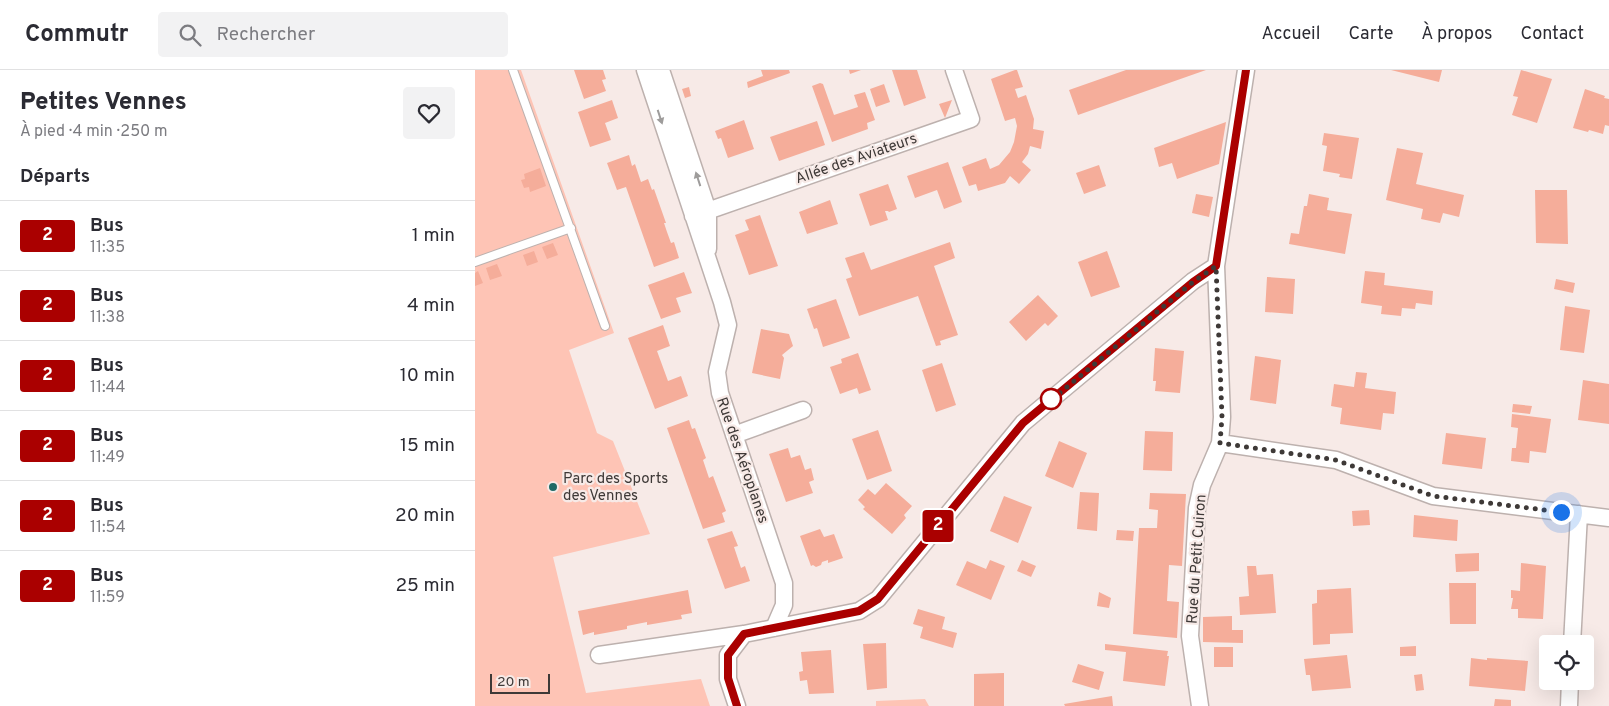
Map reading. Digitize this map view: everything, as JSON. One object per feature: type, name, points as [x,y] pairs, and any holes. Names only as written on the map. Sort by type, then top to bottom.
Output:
[{"type":"street","name":"Rue des Aéroplanes","points":[[645,70],[728,325],[717,372],[720,394],[784,583],[784,605],[774,628]]},
{"type":"street","name":"Rue des Aéroplanes","points":[[661,70],[708,210],[708,261]]},
{"type":"street","name":"Allée des Aviateurs","points":[[693,216],[971,119],[954,70]]},
{"type":"street","name":"Rue du Petit Cuiron","points":[[1200,706],[1190,636],[1197,508],[1202,485],[1220,443],[1222,417],[1216,266],[1246,70]]},
{"type":"street","points":[[599,655],[744,634],[859,611],[878,599],[1023,423],[1193,282],[1216,266]]},
{"type":"street","points":[[734,435],[803,410]]},
{"type":"street","points":[[1220,443],[1336,460],[1433,496],[1609,518]]},
{"type":"street","points":[[1572,635],[1579,514]]},
{"type":"street","points":[[737,706],[728,678],[728,655],[744,634]]},
{"type":"street","points":[[1569,706],[1570,690]]},
{"type":"lane","points":[[513,70],[605,326]]},
{"type":"lane","points":[[475,262],[571,228]]},
{"type":"shaded area","name":"Parc des Sports des Vennes","points":[[475,70],[521,70],[614,333],[569,350],[597,433],[613,441],[650,534],[553,557],[586,693],[701,679],[710,706],[475,706]]},
{"type":"shaded area","points":[[925,699],[929,706],[876,706],[876,701]]},
{"type":"building","points":[[574,70],[603,70],[606,79],[602,80],[606,91],[584,99]]},
{"type":"building","points":[[761,70],[789,70],[790,73],[748,88],[747,82],[763,76]]},
{"type":"building","points":[[849,70],[861,70],[850,74]]},
{"type":"building","points":[[892,70],[917,70],[926,98],[904,106]]},
{"type":"building","points":[[1017,70],[1023,87],[1015,89],[1018,98],[1026,95],[1034,119],[1033,129],[1044,131],[1041,149],[1030,146],[1028,154],[1022,162],[1031,170],[1019,184],[1010,176],[1005,183],[978,191],[976,184],[969,186],[962,167],[986,158],[990,169],[999,165],[1010,152],[1017,126],[1015,118],[1005,121],[991,79]]},
{"type":"building","points":[[1126,70],[1206,70],[1078,115],[1069,90]]},
{"type":"building","points":[[1391,70],[1442,70],[1439,82]]},
{"type":"building","points":[[1521,70],[1552,79],[1537,123],[1512,115],[1518,97],[1513,96]]},
{"type":"building","points":[[820,83],[823,84],[834,115],[858,107],[854,95],[865,92],[875,120],[867,123],[868,129],[832,142],[812,86]]},
{"type":"building","points":[[884,84],[890,102],[876,107],[870,89]]},
{"type":"building","points":[[689,87],[691,96],[685,98],[682,89]]},
{"type":"building","points":[[1585,89],[1609,99],[1609,126],[1605,125],[1603,134],[1573,128]]},
{"type":"building","points":[[612,100],[618,118],[605,123],[611,140],[590,147],[578,112]]},
{"type":"building","points":[[952,100],[945,118],[939,104]]},
{"type":"building","points":[[744,120],[754,149],[728,158],[721,138],[718,139],[715,131]]},
{"type":"building","points":[[817,121],[825,145],[779,161],[770,137]]},
{"type":"building","points":[[1226,122],[1219,164],[1177,179],[1172,163],[1159,167],[1154,148]]},
{"type":"building","points":[[1324,133],[1359,138],[1352,179],[1339,177],[1340,174],[1323,171],[1327,146],[1322,145]]},
{"type":"building","points":[[1397,148],[1423,153],[1416,184],[1464,195],[1459,217],[1443,213],[1440,223],[1421,219],[1423,209],[1386,200]]},
{"type":"building","points":[[629,155],[632,166],[635,164],[641,182],[648,179],[652,190],[654,189],[666,223],[664,223],[667,232],[671,243],[674,242],[679,258],[654,267],[626,187],[617,190],[607,163]]},
{"type":"building","points":[[948,162],[962,202],[944,209],[937,190],[915,198],[907,176]]},
{"type":"building","points":[[1099,165],[1106,186],[1084,194],[1076,173]]},
{"type":"building","points":[[540,168],[546,186],[530,192],[529,187],[524,188],[521,180],[525,179],[524,174]]},
{"type":"building","points":[[888,184],[897,209],[889,212],[885,211],[888,220],[870,226],[859,194]]},
{"type":"building","points":[[1535,190],[1567,190],[1568,244],[1536,243]]},
{"type":"building","points":[[1196,194],[1213,197],[1209,217],[1192,213]]},
{"type":"building","points":[[1309,194],[1329,198],[1327,210],[1352,214],[1345,254],[1289,244],[1291,233],[1299,234],[1304,206],[1307,206]]},
{"type":"building","points":[[830,200],[838,224],[807,234],[799,212]]},
{"type":"building","points":[[760,215],[778,266],[749,275],[735,235],[749,230],[745,220]]},
{"type":"building","points":[[950,242],[955,258],[934,266],[958,335],[940,341],[941,345],[936,346],[918,296],[859,316],[846,279],[852,277],[845,258],[864,252],[871,270]]},
{"type":"building","points":[[553,243],[558,255],[547,259],[542,247]]},
{"type":"building","points":[[534,251],[538,262],[527,266],[523,255]]},
{"type":"building","points":[[1107,251],[1120,287],[1091,297],[1078,262]]},
{"type":"building","points":[[497,264],[502,276],[490,280],[486,268]]},
{"type":"building","points":[[478,271],[483,283],[475,286],[475,273]]},
{"type":"building","points":[[1365,271],[1385,273],[1384,285],[1433,291],[1432,305],[1416,303],[1415,309],[1402,308],[1401,316],[1381,314],[1382,306],[1361,303]]},
{"type":"building","points":[[684,272],[692,293],[676,298],[681,312],[661,319],[648,285]]},
{"type":"building","points":[[1267,277],[1295,279],[1293,314],[1265,312]]},
{"type":"building","points":[[1556,279],[1575,283],[1573,293],[1554,289]]},
{"type":"building","points":[[1038,295],[1058,316],[1048,326],[1045,323],[1026,341],[1009,322]]},
{"type":"building","points":[[836,299],[850,338],[823,347],[817,328],[814,329],[807,309]]},
{"type":"building","points":[[1565,306],[1590,310],[1584,353],[1560,350]]},
{"type":"building","points":[[663,325],[670,346],[657,351],[668,381],[681,376],[688,396],[655,409],[628,338]]},
{"type":"building","points":[[761,329],[789,334],[793,346],[782,355],[784,358],[780,379],[752,373]]},
{"type":"building","points":[[1155,348],[1184,351],[1180,393],[1155,391],[1156,381],[1153,381]]},
{"type":"building","points":[[858,353],[871,390],[859,394],[857,388],[840,394],[830,367],[842,363],[841,359]]},
{"type":"building","points":[[1255,356],[1281,360],[1276,404],[1250,400]]},
{"type":"building","points":[[942,363],[956,405],[936,412],[922,370]]},
{"type":"building","points":[[1356,372],[1367,373],[1365,388],[1396,392],[1394,414],[1383,413],[1381,430],[1340,424],[1342,408],[1331,406],[1334,384],[1354,387]]},
{"type":"building","points":[[1583,380],[1609,384],[1609,424],[1578,420]]},
{"type":"building","points":[[1513,404],[1532,406],[1530,414],[1512,412]]},
{"type":"building","points":[[1512,414],[1551,419],[1546,453],[1530,451],[1529,463],[1511,461],[1512,448],[1516,448],[1518,428],[1511,427]]},
{"type":"building","points":[[689,420],[692,429],[695,428],[706,458],[703,460],[709,478],[713,476],[726,511],[722,513],[725,522],[703,529],[667,428]]},
{"type":"building","points":[[878,430],[892,471],[867,480],[852,439]]},
{"type":"building","points":[[1145,431],[1173,432],[1172,471],[1143,470]]},
{"type":"building","points":[[1446,433],[1486,438],[1482,469],[1442,464]]},
{"type":"building","points":[[1059,441],[1087,453],[1073,488],[1045,476]]},
{"type":"building","points":[[788,448],[791,458],[800,455],[805,470],[811,468],[814,480],[809,482],[813,493],[786,502],[769,454]]},
{"type":"building","points":[[886,483],[912,506],[904,515],[906,518],[892,534],[863,509],[865,507],[858,500],[868,489],[875,495]]},
{"type":"building","points":[[1080,492],[1099,493],[1097,531],[1077,529]]},
{"type":"building","points":[[1150,493],[1186,494],[1182,566],[1169,565],[1167,601],[1179,602],[1177,638],[1133,634],[1139,528],[1157,528],[1158,510],[1149,509]]},
{"type":"building","points":[[1004,496],[1032,507],[1018,543],[990,531]]},
{"type":"building","points":[[1369,510],[1370,525],[1353,526],[1352,511]]},
{"type":"building","points":[[1414,515],[1458,520],[1457,541],[1413,537]]},
{"type":"building","points":[[820,529],[824,537],[834,534],[843,558],[828,563],[828,560],[822,562],[821,565],[816,567],[811,566],[800,536]]},
{"type":"building","points":[[1117,530],[1134,531],[1133,541],[1116,540]]},
{"type":"building","points":[[732,531],[738,546],[734,547],[741,568],[745,566],[750,581],[725,589],[707,539]]},
{"type":"building","points":[[1479,553],[1479,571],[1456,572],[1455,554]]},
{"type":"building","points":[[990,560],[1005,566],[991,600],[956,585],[967,561],[986,569]]},
{"type":"building","points":[[1022,560],[1036,566],[1031,577],[1017,571]]},
{"type":"building","points":[[1521,563],[1546,566],[1543,619],[1518,618],[1518,609],[1511,609],[1513,598],[1511,598],[1511,590],[1520,591]]},
{"type":"building","points":[[1247,566],[1256,566],[1257,575],[1273,574],[1276,613],[1240,615],[1239,597],[1249,596]]},
{"type":"building","points":[[1449,583],[1476,583],[1476,624],[1450,624]]},
{"type":"building","points":[[1351,588],[1353,633],[1330,634],[1330,644],[1313,645],[1312,604],[1317,603],[1317,590]]},
{"type":"building","points":[[688,590],[692,613],[681,615],[682,619],[647,625],[647,622],[627,626],[627,629],[583,635],[578,611]]},
{"type":"building","points":[[1099,592],[1111,598],[1109,608],[1097,606]]},
{"type":"building","points":[[918,609],[945,617],[942,629],[957,633],[953,648],[920,638],[923,627],[913,624]]},
{"type":"building","points":[[1232,616],[1232,630],[1243,630],[1243,643],[1203,642],[1203,617]]},
{"type":"building","points":[[886,643],[887,688],[867,690],[863,644]]},
{"type":"building","points":[[1105,644],[1168,651],[1165,686],[1123,681],[1126,652],[1105,650]]},
{"type":"building","points":[[1416,646],[1416,656],[1400,656],[1400,647]]},
{"type":"building","points":[[1214,647],[1233,647],[1233,667],[1214,667]]},
{"type":"building","points":[[831,650],[834,693],[809,694],[807,680],[800,681],[799,672],[803,671],[801,652]]},
{"type":"building","points":[[1347,655],[1351,688],[1312,691],[1310,675],[1306,675],[1304,659]]},
{"type":"building","points":[[1471,658],[1528,661],[1525,691],[1469,686]]},
{"type":"building","points":[[1078,664],[1104,672],[1099,690],[1072,682]]},
{"type":"building","points":[[1004,673],[1004,706],[974,706],[974,674]]},
{"type":"building","points":[[1422,674],[1424,690],[1416,691],[1414,675]]},
{"type":"building","points":[[1112,696],[1113,706],[1065,706],[1064,704]]},
{"type":"building","points":[[1495,699],[1511,700],[1511,706],[1494,706]]},
{"type":"bus line","name":"2","points":[[737,706],[728,678],[728,655],[744,634],[859,611],[878,599],[1023,423],[1193,282],[1216,266],[1220,252],[1246,70]]},
{"type":"place","name":"Parc des Sports des Vennes","points":[[553,487]]},
{"type":"route","points":[[1051,399],[1049,402],[1193,282],[1216,266],[1222,417],[1220,443],[1336,460],[1433,496],[1561,512]]}]
